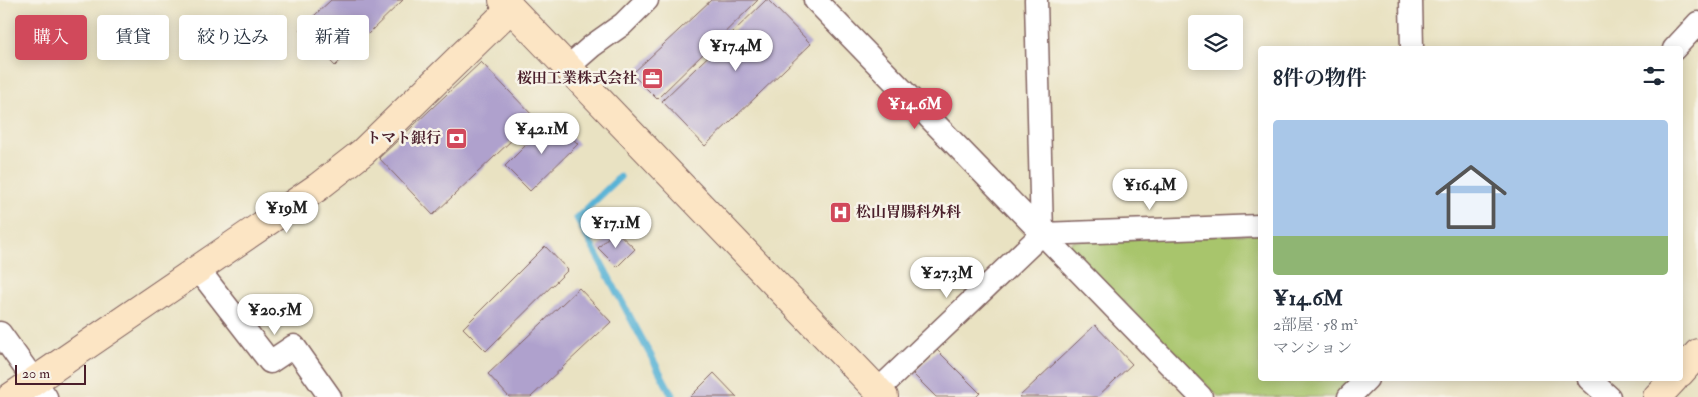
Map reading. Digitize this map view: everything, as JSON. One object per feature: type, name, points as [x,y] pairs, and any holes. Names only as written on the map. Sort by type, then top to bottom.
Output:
[{"type":"street","points":[[568,67],[592,46],[623,24],[647,0]]},
{"type":"street","points":[[815,0],[1201,397]]},
{"type":"street","points":[[1036,0],[1042,234]]},
{"type":"street","points":[[1411,0],[1412,46]]},
{"type":"street","points":[[11,397],[40,389],[198,269],[318,187],[363,152],[507,4],[881,394],[1042,234],[1258,226]]},
{"type":"street","points":[[1677,46],[1698,23]]},
{"type":"street","points":[[198,269],[270,362],[294,346],[330,397]]},
{"type":"street","points":[[0,333],[40,389]]},
{"type":"street","points":[[1683,370],[1698,353]]},
{"type":"street","points":[[1349,397],[1365,381]]},
{"type":"street","points":[[1591,381],[1609,397]]},
{"type":"street","points":[[1657,397],[1672,381]]},
{"type":"green space","points":[[1258,234],[1258,381],[1354,381],[1340,397],[1219,397],[1069,247],[1072,241]]},
{"type":"building","points":[[331,0],[403,0],[369,33],[369,15],[315,15]]},
{"type":"building","points":[[711,0],[758,0],[657,99],[632,74]]},
{"type":"building","points":[[766,0],[811,44],[705,146],[662,101]]},
{"type":"building","points":[[329,60],[341,60],[335,66]]},
{"type":"building","name":"トマト銀行","points":[[481,62],[535,118],[433,215],[379,158]]},
{"type":"building","points":[[553,118],[578,144],[530,191],[505,166]]},
{"type":"building","points":[[615,230],[635,249],[617,267],[598,248]]},
{"type":"building","points":[[545,246],[568,270],[486,351],[463,328]]},
{"type":"building","points":[[579,288],[611,322],[531,397],[509,397],[488,374]]},
{"type":"building","points":[[1095,325],[1132,364],[1097,397],[1019,397]]},
{"type":"building","points":[[937,350],[980,393],[976,397],[936,397],[913,374]]},
{"type":"building","points":[[714,373],[737,397],[690,397]]},
{"type":"waterway","points":[[620,177],[577,218],[673,397]]},
{"type":"place","name":"桜田工業株式会社","points":[[653,78]]},
{"type":"place","name":"トマト銀行","points":[[457,138]]},
{"type":"place","name":"松山胃腸科外科","points":[[840,212]]}]
